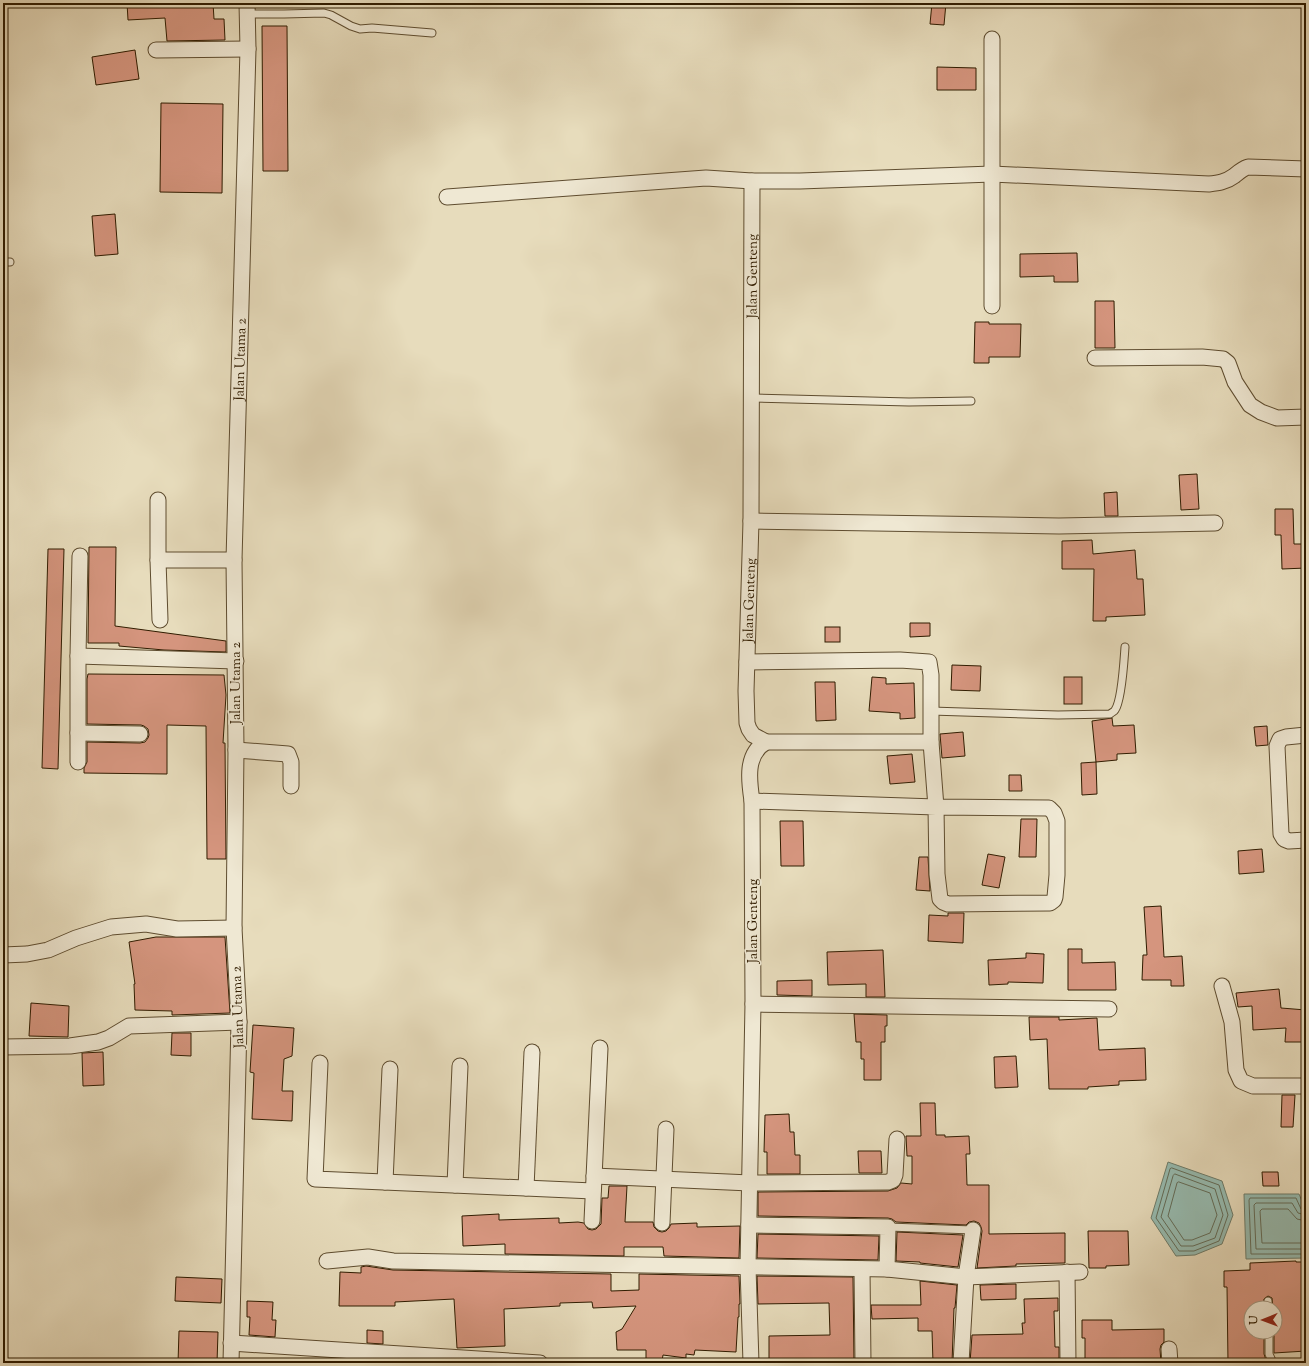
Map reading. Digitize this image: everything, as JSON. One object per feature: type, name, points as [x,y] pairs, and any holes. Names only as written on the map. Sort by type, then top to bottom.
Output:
[{"type":"street","name":"Jalan Utama 2","points":[[231,1363],[239,1022],[234,928],[236,661],[234,560],[248,49],[247,8]]},
{"type":"street","points":[[992,39],[992,306]]},
{"type":"street","points":[[156,50],[248,49]]},
{"type":"street","points":[[447,197],[706,178],[752,181],[807,181],[992,174],[1209,184],[1224,182],[1242,169],[1248,167],[1306,170]]},
{"type":"street","name":"Jalan Genteng","points":[[751,1363],[748,1267],[750,1225],[753,1004],[752,801],[749,779],[751,760],[760,746],[766,742],[753,735],[749,730],[747,723],[746,691],[751,521],[752,181]]},
{"type":"street","points":[[1095,358],[1202,357],[1223,359],[1228,362],[1235,382],[1250,405],[1261,412],[1277,418],[1306,417]]},
{"type":"street","points":[[158,500],[160,620]]},
{"type":"street","points":[[751,521],[1059,526],[1215,523]]},
{"type":"street","points":[[78,762],[80,556]]},
{"type":"street","points":[[158,560],[234,560]]},
{"type":"street","points":[[78,656],[236,661]]},
{"type":"street","points":[[747,662],[930,662],[931,742],[936,807],[937,874],[940,900],[948,904],[1050,903],[1055,897],[1057,875],[1057,821],[1054,813],[1049,808],[936,807],[752,801]]},
{"type":"street","points":[[78,733],[140,734]]},
{"type":"street","points":[[1306,735],[1280,739],[1278,746],[1281,834],[1284,839],[1289,841],[1306,840]]},
{"type":"street","points":[[766,742],[931,742]]},
{"type":"street","points":[[236,750],[288,754],[291,762],[291,786]]},
{"type":"street","points":[[3,954],[27,954],[48,950],[76,938],[112,927],[146,924],[177,929],[234,928]]},
{"type":"street","points":[[1222,986],[1232,1022],[1236,1070],[1241,1081],[1253,1086],[1306,1086]]},
{"type":"street","points":[[753,1004],[1109,1009]]},
{"type":"street","points":[[3,1047],[80,1045],[98,1042],[109,1038],[129,1026],[145,1024],[239,1022]]},
{"type":"street","points":[[592,1221],[600,1048]]},
{"type":"street","points":[[526,1188],[532,1052]]},
{"type":"street","points":[[320,1063],[315,1179],[593,1191]]},
{"type":"street","points":[[455,1185],[460,1066]]},
{"type":"street","points":[[385,1182],[390,1069]]},
{"type":"street","points":[[662,1223],[666,1129]]},
{"type":"street","points":[[594,1176],[750,1183],[888,1182],[893,1180],[895,1175],[896,1139]]},
{"type":"street","points":[[750,1225],[888,1227],[887,1269]]},
{"type":"street","points":[[961,1363],[966,1277],[973,1230]]},
{"type":"street","points":[[327,1261],[368,1257],[393,1261],[887,1269],[966,1277],[1073,1272],[1068,1363]]},
{"type":"street","points":[[862,1269],[863,1363]]},
{"type":"street","points":[[231,1343],[540,1363]]},
{"type":"lane","points":[[247,8],[284,14],[324,13],[360,29],[372,28],[432,33]]},
{"type":"lane","points":[[752,398],[909,402],[971,401]]},
{"type":"lane","points":[[931,711],[1058,715],[1110,714],[1115,711],[1119,694],[1125,647]]},
{"type":"lane","points":[[888,1227],[973,1230]]},
{"type":"lane","points":[[1268,1340],[1269,1354],[1273,1363]]},
{"type":"water","points":[[1168,1162],[1222,1181],[1233,1215],[1222,1244],[1195,1255],[1176,1256],[1151,1218]]},
{"type":"water","points":[[1244,1194],[1299,1194],[1306,1211],[1306,1258],[1246,1259]]},
{"type":"building","points":[[127,3],[213,3],[214,19],[224,19],[225,40],[167,41],[165,18],[128,20]]},
{"type":"building","points":[[932,3],[946,3],[944,25],[930,24]]},
{"type":"building","points":[[262,26],[287,26],[288,171],[263,171]]},
{"type":"building","points":[[135,50],[139,79],[96,85],[92,57]]},
{"type":"building","points":[[937,67],[976,68],[976,90],[937,90]]},
{"type":"building","points":[[161,103],[223,104],[222,193],[160,192]]},
{"type":"building","points":[[115,214],[118,254],[95,256],[92,216]]},
{"type":"building","points":[[1077,253],[1078,282],[1054,282],[1054,276],[1020,277],[1020,254]]},
{"type":"building","points":[[1095,301],[1114,301],[1115,348],[1095,348]]},
{"type":"building","points":[[975,322],[989,322],[989,324],[1021,324],[1020,357],[989,357],[989,363],[974,363]]},
{"type":"building","points":[[1197,474],[1199,509],[1181,510],[1179,475]]},
{"type":"building","points":[[1117,492],[1118,516],[1105,516],[1104,493]]},
{"type":"building","points":[[1275,509],[1293,509],[1294,544],[1306,544],[1306,568],[1282,569],[1281,535],[1275,535]]},
{"type":"building","points":[[1092,540],[1093,554],[1135,550],[1137,579],[1143,579],[1145,615],[1106,617],[1106,621],[1093,621],[1094,569],[1062,569],[1062,541]]},
{"type":"building","points":[[89,547],[116,547],[115,626],[226,641],[226,652],[164,650],[119,646],[119,643],[88,643]]},
{"type":"building","points":[[48,549],[64,549],[58,769],[42,768]]},
{"type":"building","points":[[910,623],[930,623],[930,636],[910,637]]},
{"type":"building","points":[[825,627],[840,627],[840,642],[825,642]]},
{"type":"building","points":[[952,665],[981,666],[980,691],[951,690]]},
{"type":"building","points":[[88,674],[224,675],[226,695],[223,743],[225,743],[226,859],[207,859],[206,726],[167,725],[167,774],[84,773],[84,768],[87,762],[87,742],[140,743],[145,742],[149,735],[148,729],[141,725],[87,724]]},
{"type":"building","points":[[872,677],[886,678],[886,684],[914,683],[915,718],[900,719],[900,713],[869,711]]},
{"type":"building","points":[[1064,677],[1082,677],[1082,704],[1064,704]]},
{"type":"building","points":[[815,682],[835,682],[836,720],[816,721]]},
{"type":"building","points":[[1112,718],[1113,726],[1134,725],[1136,753],[1117,754],[1117,760],[1096,762],[1092,721]]},
{"type":"building","points":[[1267,726],[1268,745],[1256,746],[1254,727]]},
{"type":"building","points":[[963,732],[965,756],[942,758],[940,734]]},
{"type":"building","points":[[912,754],[915,782],[890,784],[887,756]]},
{"type":"building","points":[[1096,762],[1097,794],[1082,795],[1081,763]]},
{"type":"building","points":[[1009,775],[1021,775],[1022,791],[1009,791]]},
{"type":"building","points":[[1021,819],[1037,819],[1036,857],[1019,857]]},
{"type":"building","points":[[780,821],[803,821],[804,866],[781,866]]},
{"type":"building","points":[[1262,849],[1264,872],[1239,874],[1238,851]]},
{"type":"building","points":[[988,854],[1005,857],[999,888],[982,885]]},
{"type":"building","points":[[919,857],[928,857],[930,891],[916,890]]},
{"type":"building","points":[[1161,906],[1164,957],[1182,956],[1184,986],[1171,986],[1171,980],[1142,980],[1143,955],[1147,955],[1144,907]]},
{"type":"building","points":[[948,913],[964,913],[963,943],[928,941],[929,915],[948,916]]},
{"type":"building","points":[[156,937],[225,937],[230,1013],[172,1015],[172,1011],[135,1010],[135,984],[129,942]]},
{"type":"building","points":[[1068,949],[1082,949],[1082,963],[1115,962],[1116,990],[1068,990]]},
{"type":"building","points":[[883,950],[885,997],[866,997],[866,984],[828,985],[827,952]]},
{"type":"building","points":[[1026,953],[1044,954],[1043,983],[1008,982],[1008,984],[989,985],[988,960],[1026,958]]},
{"type":"building","points":[[812,980],[812,996],[777,995],[777,981]]},
{"type":"building","points":[[1279,989],[1281,1008],[1306,1010],[1306,1042],[1285,1042],[1286,1028],[1253,1030],[1252,1006],[1238,1007],[1236,993]]},
{"type":"building","points":[[31,1003],[69,1006],[68,1037],[29,1036]]},
{"type":"building","points":[[854,1014],[887,1015],[885,1042],[881,1042],[881,1080],[864,1080],[864,1059],[861,1059],[861,1042],[856,1042]]},
{"type":"building","points":[[1029,1017],[1059,1017],[1059,1020],[1097,1018],[1099,1050],[1145,1048],[1146,1080],[1119,1081],[1119,1085],[1088,1087],[1088,1089],[1049,1089],[1047,1039],[1030,1040]]},
{"type":"building","points":[[253,1025],[294,1028],[292,1056],[284,1059],[282,1091],[293,1091],[292,1121],[252,1119],[254,1073],[250,1072]]},
{"type":"building","points":[[172,1033],[191,1033],[191,1056],[171,1055]]},
{"type":"building","points":[[103,1052],[104,1085],[83,1086],[82,1053]]},
{"type":"building","points":[[1016,1056],[1018,1087],[995,1088],[994,1057]]},
{"type":"building","points":[[1282,1095],[1295,1095],[1293,1127],[1281,1127]]},
{"type":"building","points":[[920,1103],[935,1103],[936,1135],[945,1135],[945,1137],[969,1136],[970,1154],[966,1154],[967,1185],[989,1185],[989,1234],[1065,1233],[1065,1263],[1016,1264],[1016,1266],[977,1268],[982,1231],[979,1223],[974,1221],[969,1222],[966,1225],[896,1222],[888,1218],[758,1216],[758,1192],[888,1191],[897,1188],[901,1183],[912,1184],[912,1156],[907,1156],[906,1136],[921,1136]]},
{"type":"building","points":[[789,1114],[790,1132],[794,1132],[795,1155],[800,1155],[800,1174],[767,1174],[767,1152],[764,1152],[765,1115]]},
{"type":"building","points":[[858,1151],[881,1151],[882,1173],[859,1173]]},
{"type":"building","points":[[1262,1172],[1278,1172],[1279,1186],[1263,1186]]},
{"type":"building","points":[[609,1186],[627,1186],[625,1222],[653,1222],[654,1227],[658,1231],[662,1232],[666,1231],[671,1224],[697,1223],[697,1227],[740,1226],[739,1258],[664,1256],[663,1247],[624,1247],[624,1256],[505,1254],[505,1244],[463,1246],[462,1216],[499,1214],[499,1220],[559,1218],[559,1223],[578,1222],[584,1223],[588,1229],[596,1229],[601,1224],[602,1198],[608,1198]]},
{"type":"building","points":[[1088,1231],[1128,1231],[1129,1265],[1106,1266],[1106,1268],[1089,1268]]},
{"type":"building","points":[[897,1232],[963,1235],[958,1267],[920,1262],[896,1261]]},
{"type":"building","points":[[758,1234],[879,1236],[878,1260],[757,1258]]},
{"type":"building","points":[[1306,1262],[1306,1351],[1274,1353],[1274,1340],[1283,1340],[1283,1300],[1272,1300],[1272,1298],[1268,1296],[1264,1300],[1243,1300],[1243,1340],[1264,1340],[1264,1354],[1267,1363],[1228,1363],[1227,1287],[1224,1287],[1224,1271],[1250,1270],[1250,1263]]},
{"type":"building","points":[[366,1266],[393,1270],[611,1274],[611,1291],[639,1290],[639,1274],[739,1276],[740,1304],[736,1352],[695,1350],[694,1355],[686,1354],[686,1358],[663,1355],[662,1361],[646,1359],[646,1350],[617,1350],[616,1332],[622,1329],[636,1306],[593,1308],[592,1302],[560,1303],[560,1306],[504,1309],[505,1346],[457,1348],[454,1299],[395,1302],[395,1306],[339,1306],[340,1272],[361,1273],[361,1267]]},
{"type":"building","points":[[757,1276],[853,1277],[854,1363],[769,1363],[769,1336],[830,1335],[829,1303],[758,1304]]},
{"type":"building","points":[[176,1277],[222,1279],[221,1303],[175,1301]]},
{"type":"building","points":[[920,1281],[957,1285],[954,1308],[952,1363],[933,1363],[932,1331],[918,1331],[918,1318],[872,1319],[871,1305],[921,1305]]},
{"type":"building","points":[[1016,1284],[1016,1299],[981,1300],[980,1285]]},
{"type":"building","points":[[1058,1298],[1058,1311],[1054,1311],[1055,1347],[1059,1347],[1059,1363],[970,1363],[972,1335],[1023,1334],[1022,1323],[1025,1323],[1024,1299]]},
{"type":"building","points":[[247,1301],[273,1302],[272,1320],[276,1320],[275,1337],[249,1335],[250,1317],[247,1317]]},
{"type":"building","points":[[1082,1320],[1112,1320],[1112,1330],[1164,1329],[1164,1342],[1160,1349],[1161,1363],[1085,1363],[1085,1338],[1082,1338]]},
{"type":"building","points":[[367,1330],[383,1331],[383,1344],[367,1343]]},
{"type":"building","points":[[179,1331],[218,1332],[217,1363],[178,1363]]}]
